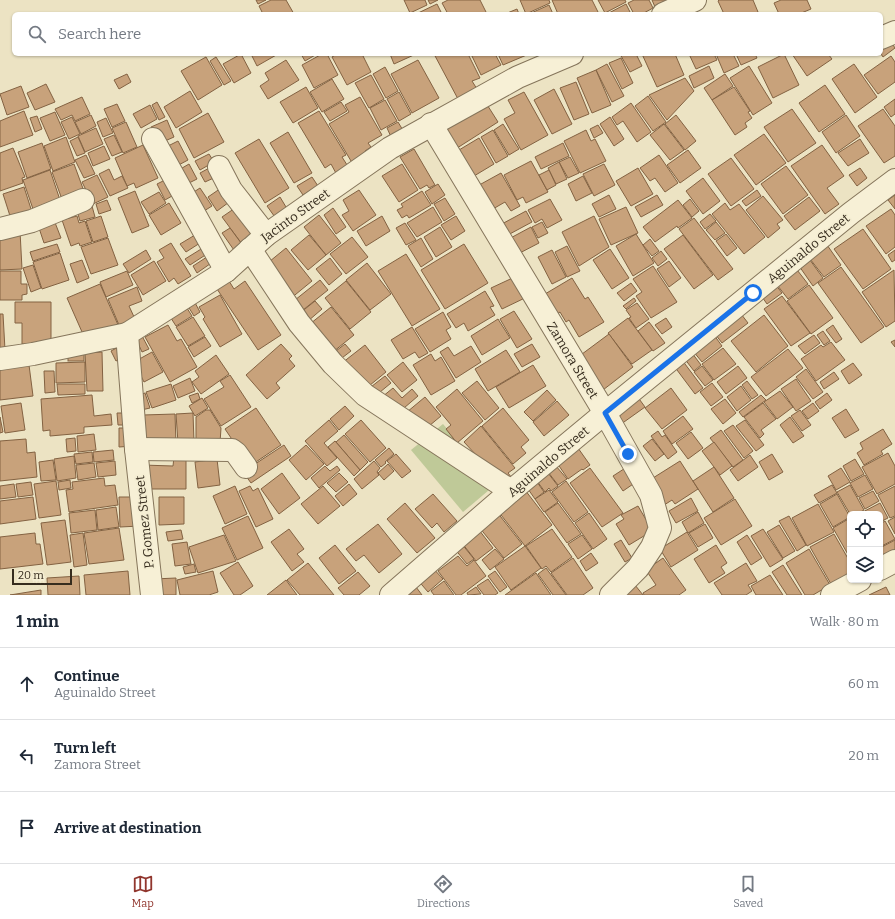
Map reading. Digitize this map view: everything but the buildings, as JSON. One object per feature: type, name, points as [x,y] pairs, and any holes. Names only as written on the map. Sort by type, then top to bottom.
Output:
[{"type":"street","points":[[668,12],[695,0]]},
{"type":"street","points":[[883,37],[895,32]]},
{"type":"street","name":"Jacinto Street","points":[[127,334],[226,271],[266,235],[390,148],[518,77],[567,56]]},
{"type":"street","name":"Zamora Street","points":[[431,124],[605,413],[651,495],[660,528],[652,547],[638,568],[611,595]]},
{"type":"street","points":[[153,139],[226,271]]},
{"type":"street","points":[[219,167],[231,190],[266,235]]},
{"type":"street","name":"Aguinaldo Street","points":[[391,595],[511,491],[605,413],[851,213],[895,180]]},
{"type":"street","points":[[0,229],[32,221],[83,200]]},
{"type":"street","points":[[250,250],[299,323],[333,364],[366,395],[511,491]]},
{"type":"street","points":[[0,359],[40,353],[127,334],[136,449],[232,450],[236,452],[246,467]]},
{"type":"street","name":"P. Gomez Street","points":[[136,449],[152,595]]},
{"type":"street","points":[[883,567],[895,561]]},
{"type":"street","points":[[832,595],[854,583]]},
{"type":"green space","points":[[443,424],[495,485],[463,512],[411,450]]},
{"type":"route","points":[[628,454],[605,413],[753,293]]}]
